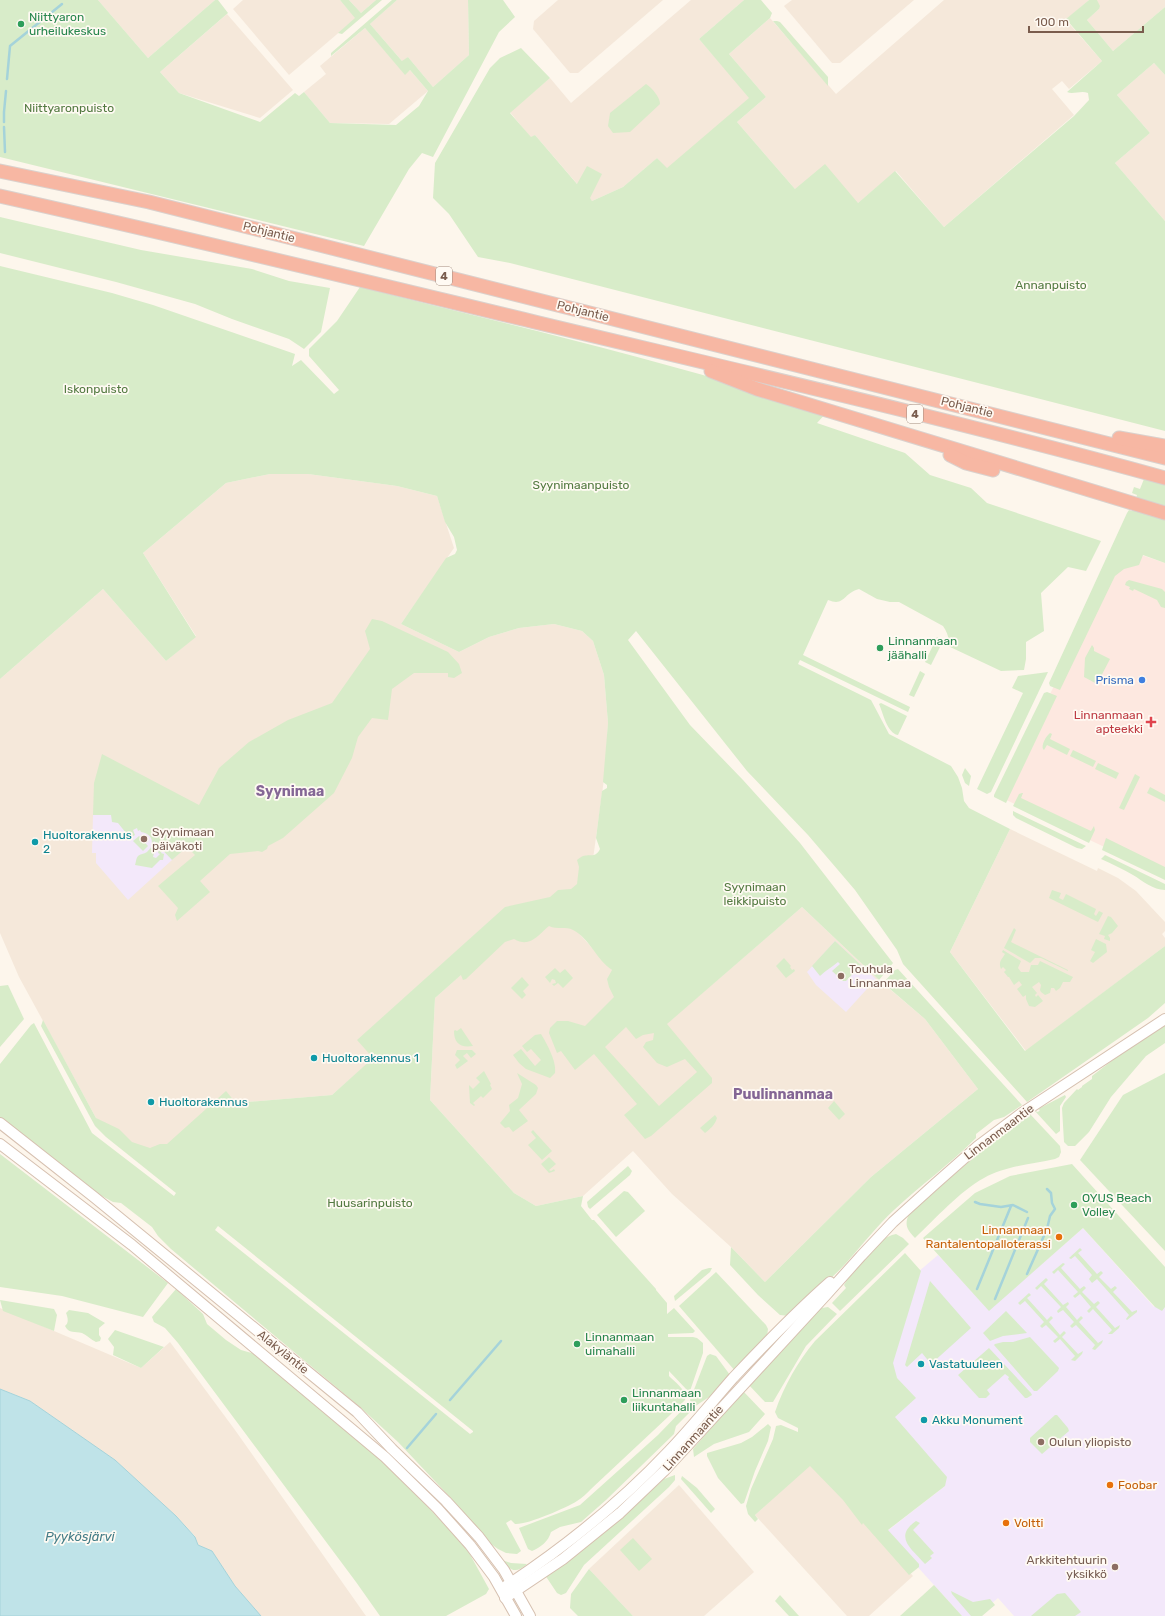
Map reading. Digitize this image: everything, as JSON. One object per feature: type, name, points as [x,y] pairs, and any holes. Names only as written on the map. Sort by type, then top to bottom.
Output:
[{"type":"highway","name":"Pohjantie","points":[[0,171],[149,202],[1165,458]]},
{"type":"highway","name":"Pohjantie","points":[[0,196],[150,229],[991,432],[1165,478]]},
{"type":"highway","points":[[664,353],[758,389],[912,437],[966,463],[1030,480],[1073,486],[1165,513]]},
{"type":"highway","points":[[1070,433],[1126,439],[1165,446]]},
{"type":"main road","name":"Linnanmaantie","points":[[1153,1025],[1165,1015]]},
{"type":"main road","name":"Linnanmaantie","points":[[503,1593],[516,1591],[592,1537],[648,1487],[826,1295],[860,1256],[893,1222],[978,1146],[1035,1104],[1165,1018]]},
{"type":"main road","name":"Alakyläntie","points":[[0,1123],[94,1197],[357,1412],[392,1449],[446,1501],[484,1544],[504,1570],[530,1616]]},
{"type":"main road","name":"Alakyläntie","points":[[0,1144],[132,1245],[385,1457],[437,1508],[470,1545],[503,1593],[516,1616]]},
{"type":"main road","name":"Linnanmaantie","points":[[503,1593],[511,1582],[612,1507],[670,1451],[734,1377],[781,1328],[860,1256]]},
{"type":"shaded area","points":[[98,0],[215,0],[148,58]]},
{"type":"shaded area","points":[[243,0],[340,0],[356,18],[289,75],[233,9]]},
{"type":"shaded area","points":[[349,0],[376,0],[361,13]]},
{"type":"shaded area","points":[[397,0],[468,0],[469,55],[433,87],[408,57],[403,62],[370,24]]},
{"type":"shaded area","points":[[558,0],[663,0],[578,73],[570,73],[533,29],[534,21]]},
{"type":"shaded area","points":[[691,0],[744,0],[699,39],[750,98],[667,169],[657,158],[623,187],[592,201],[535,135],[531,138],[510,112],[550,78],[571,103]]},
{"type":"shaded area","points":[[792,0],[914,0],[840,63],[832,63],[784,6]]},
{"type":"shaded area","points":[[944,0],[1089,0],[1066,20],[1102,61],[1069,89],[1062,81],[1052,89],[1074,115],[944,227],[896,171],[858,203],[795,189],[737,122],[766,97],[729,54],[770,18],[836,94]]},
{"type":"shaded area","points":[[1097,0],[1165,0],[1165,7],[1113,51],[1087,20],[1099,9]]},
{"type":"shaded area","points":[[227,14],[293,90],[260,118],[179,93],[160,72]]},
{"type":"shaded area","points":[[365,28],[405,74],[410,70],[428,91],[389,124],[330,123],[304,92],[326,74],[320,66]]},
{"type":"shaded area","points":[[1154,63],[1165,75],[1165,221],[1115,163],[1150,133],[1117,95]]},
{"type":"shaded area","points":[[270,474],[308,474],[397,486],[437,496],[454,548],[401,624],[459,652],[489,637],[519,628],[554,624],[582,631],[593,641],[604,675],[608,723],[605,772],[589,888],[499,913],[358,1040],[374,1058],[332,1095],[236,1103],[146,1163],[101,1127],[19,977],[0,933],[0,679],[103,589],[166,661],[196,636],[143,553],[226,483]]},
{"type":"shaded area","points":[[1121,548],[1165,563],[1165,876],[1000,797]]},
{"type":"shaded area","name":"Syynimaan päiväkoti","points":[[93,815],[112,815],[204,831],[128,900],[96,863],[96,853],[92,853]]},
{"type":"shaded area","points":[[1010,829],[1097,871],[1098,868],[1118,878],[1136,891],[1165,922],[1165,931],[1162,934],[1165,938],[1165,946],[1026,1051],[950,952]]},
{"type":"shaded area","points":[[802,907],[879,980],[925,1019],[978,1089],[871,1177],[765,1282],[731,1247],[672,1194],[633,1151],[583,1196],[536,1206],[514,1193],[430,1100],[435,998],[510,931],[566,919],[665,1025]]},
{"type":"shaded area","name":"Touhula Linnanmaa","points":[[835,941],[876,979],[846,1012],[816,985],[807,972]]},
{"type":"shaded area","name":"Oulun yliopisto","points":[[1083,1228],[1154,1307],[1165,1299],[1165,1616],[1014,1616],[998,1598],[977,1616],[962,1616],[886,1532],[945,1486],[886,1406],[882,1393],[918,1272],[938,1255],[989,1310]]},
{"type":"shaded area","points":[[0,1308],[141,1368],[170,1342],[235,1430],[366,1616],[261,1616],[235,1586],[212,1551],[198,1545],[195,1536],[176,1516],[115,1460],[30,1401],[0,1389]]},
{"type":"shaded area","points":[[811,1463],[913,1576],[869,1616],[847,1616],[755,1515]]},
{"type":"shaded area","points":[[679,1485],[754,1572],[704,1616],[633,1616],[589,1569]]},
{"type":"green space","name":"Niittyaronpuisto","points":[[0,0],[98,0],[148,58],[215,0],[218,0],[228,13],[160,72],[179,93],[260,122],[295,93],[299,96],[304,92],[330,123],[396,125],[419,106],[428,91],[410,70],[405,75],[365,28],[331,56],[331,53],[392,0],[397,0],[370,24],[402,61],[408,57],[433,87],[469,55],[468,0],[503,0],[515,17],[499,32],[433,157],[422,153],[409,169],[364,246],[0,157]]},
{"type":"green space","points":[[340,0],[349,0],[361,13],[376,0],[382,0],[342,34],[338,33],[355,18]]},
{"type":"green space","name":"Annanpuisto","points":[[744,0],[761,0],[772,13],[770,18],[729,54],[766,97],[737,122],[795,189],[825,164],[858,203],[895,171],[944,227],[1074,116],[1089,100],[1088,93],[1067,92],[1102,61],[1066,19],[1089,0],[1097,0],[1100,6],[1099,9],[1087,20],[1113,51],[1165,7],[1165,75],[1154,63],[1117,95],[1150,133],[1115,163],[1165,221],[1165,431],[510,263],[478,257],[449,214],[433,198],[435,163],[490,68],[500,58],[521,48],[550,78],[510,113],[531,137],[535,135],[577,184],[587,166],[602,174],[590,198],[592,201],[623,187],[657,158],[667,168],[749,98],[699,39]]},
{"type":"green space","points":[[773,21],[780,22],[828,77],[828,86]]},
{"type":"green space","points":[[646,84],[659,98],[660,104],[630,132],[613,133],[608,126],[610,113]]},
{"type":"green space","points":[[0,217],[141,250],[252,269],[289,281],[330,288],[321,332],[304,349],[289,339],[195,304],[116,282],[0,253]]},
{"type":"green space","points":[[0,266],[112,293],[153,305],[295,354],[292,366],[301,360],[334,394],[339,390],[309,356],[309,349],[337,321],[360,287],[711,377],[827,412],[817,423],[905,453],[930,475],[971,488],[987,503],[1101,541],[1086,571],[1068,567],[1041,593],[1044,631],[1026,642],[1026,659],[1024,670],[1001,671],[948,646],[948,635],[943,626],[899,602],[890,602],[877,599],[859,589],[850,593],[841,601],[834,602],[828,600],[803,655],[910,707],[908,712],[800,660],[798,664],[871,700],[889,734],[951,766],[958,777],[962,788],[964,801],[969,808],[1010,829],[950,952],[1025,1051],[1165,946],[1165,1003],[1148,1018],[1027,1102],[903,964],[897,950],[855,890],[808,835],[747,771],[636,631],[628,640],[690,725],[743,780],[800,843],[893,963],[879,980],[802,907],[667,1024],[712,1078],[712,1083],[651,1136],[645,1139],[624,1115],[637,1104],[594,1054],[575,1070],[561,1051],[557,1053],[549,1033],[550,1028],[557,1021],[568,1021],[585,1026],[614,997],[607,979],[612,970],[579,934],[570,929],[549,926],[533,940],[525,942],[514,939],[505,942],[466,979],[463,980],[461,975],[435,998],[430,1100],[514,1193],[536,1206],[583,1196],[581,1206],[592,1220],[594,1220],[656,1289],[667,1303],[667,1314],[674,1308],[695,1331],[693,1333],[668,1334],[668,1337],[693,1337],[697,1338],[703,1343],[703,1353],[690,1391],[686,1389],[669,1371],[669,1376],[685,1393],[685,1400],[579,1500],[556,1512],[528,1522],[515,1524],[511,1520],[506,1523],[521,1551],[517,1554],[506,1553],[487,1541],[450,1497],[398,1442],[360,1407],[171,1249],[158,1236],[152,1227],[121,1203],[113,1202],[91,1190],[0,1121],[0,1064],[34,1023],[92,1133],[174,1196],[176,1193],[106,1137],[95,1126],[41,1026],[43,1020],[96,1118],[119,1129],[132,1142],[150,1148],[160,1144],[167,1144],[226,1091],[236,1103],[332,1095],[373,1058],[357,1040],[505,907],[550,897],[558,890],[571,889],[577,884],[579,867],[577,860],[583,856],[595,855],[600,849],[596,838],[602,791],[607,788],[607,785],[603,782],[608,723],[604,675],[593,641],[582,631],[554,624],[519,628],[489,637],[459,652],[401,624],[446,558],[455,554],[457,550],[454,537],[445,522],[437,496],[397,486],[308,474],[270,474],[226,483],[143,553],[196,637],[166,661],[103,589],[0,679]],"holes":[[[626,1027],[636,1039],[643,1035],[654,1033],[653,1040],[646,1042],[643,1047],[657,1063],[667,1067],[685,1059],[697,1072],[659,1106],[605,1047]],[[218,1226],[473,1431],[473,1432],[470,1434],[215,1230]]]},
{"type":"green space","points":[[1144,479],[1165,485],[1165,507],[1136,499],[1137,495],[1132,493],[1134,487],[1140,489]]},
{"type":"green space","points":[[1133,507],[1165,518],[1165,563],[1143,555],[1139,565],[1124,569],[1115,576],[1060,690],[1050,686],[1049,683],[1127,513],[1129,510],[1132,511]]},
{"type":"green space","points":[[1129,580],[1162,589],[1165,592],[1165,608],[1161,607],[1157,600],[1134,589],[1133,591],[1129,589],[1130,587],[1125,585]]},
{"type":"green space","points":[[372,619],[382,621],[448,652],[459,664],[462,673],[454,678],[448,677],[448,673],[414,673],[392,689],[388,720],[372,718],[358,737],[352,758],[334,793],[283,838],[268,846],[267,849],[262,852],[258,851],[230,854],[200,881],[210,892],[177,921],[175,915],[178,908],[158,886],[195,855],[187,847],[172,860],[154,841],[151,845],[152,839],[148,834],[141,832],[140,830],[138,831],[137,828],[133,830],[135,835],[130,838],[118,823],[112,822],[111,815],[93,815],[94,783],[102,754],[199,805],[219,768],[249,742],[288,720],[332,703],[370,649],[365,631]]},
{"type":"green space","points":[[937,637],[943,641],[931,665],[925,662]]},
{"type":"green space","points":[[1092,645],[1094,651],[1110,659],[1097,684],[1084,677],[1085,658]]},
{"type":"green space","points":[[920,671],[925,674],[914,697],[909,695]]},
{"type":"green space","points":[[1048,672],[991,792],[987,794],[977,789],[1023,693],[1012,688],[1018,676]]},
{"type":"green space","points":[[1047,692],[1057,696],[1006,803],[994,797],[994,795],[1044,693]]},
{"type":"green space","points":[[881,703],[907,716],[898,735],[891,731],[888,727],[879,704]]},
{"type":"green space","points":[[1050,733],[1052,734],[1050,739],[1070,749],[1067,755],[1047,745],[1044,750],[1043,749],[1044,741]]},
{"type":"green space","points":[[1073,750],[1096,761],[1093,767],[1070,756]]},
{"type":"green space","points":[[1098,763],[1119,773],[1116,779],[1095,769]]},
{"type":"green space","points":[[965,768],[971,776],[969,786],[965,783],[962,775]]},
{"type":"green space","points":[[1135,774],[1140,777],[1124,810],[1119,808]]},
{"type":"green space","points":[[1150,787],[1165,795],[1165,802],[1147,793]]},
{"type":"green space","points":[[1023,793],[1021,798],[1091,831],[1094,826],[1095,830],[1089,843],[1013,806],[1019,794]]},
{"type":"green space","points":[[1013,811],[1086,846],[1082,849],[1077,848],[1016,818],[1013,815]]},
{"type":"green space","points":[[139,836],[148,846],[143,851],[133,841]]},
{"type":"green space","points":[[1106,838],[1165,867],[1165,880],[1102,850]]},
{"type":"green space","points":[[150,848],[155,849],[153,857],[156,858],[160,854],[158,853],[159,850],[162,851],[161,853],[164,854],[163,860],[160,860],[152,868],[135,865],[138,856],[147,852]]},
{"type":"green space","points":[[1105,855],[1165,884],[1165,890],[1152,887],[1101,859]]},
{"type":"green space","points":[[1052,890],[1061,893],[1059,898],[1063,900],[1066,894],[1096,909],[1094,914],[1096,916],[1099,911],[1103,913],[1098,922],[1049,898]]},
{"type":"green space","points":[[1108,916],[1111,917],[1118,926],[1108,935],[1110,941],[1104,939],[1105,936],[1099,934]]},
{"type":"green space","points":[[1014,928],[1016,930],[1011,942],[1068,971],[1041,958],[1035,958],[1030,963],[1004,948]]},
{"type":"green space","points":[[1096,939],[1106,944],[1107,952],[1093,963],[1090,961],[1095,952],[1091,950]]},
{"type":"green space","points":[[835,941],[861,965],[846,981],[843,981],[832,971],[840,964],[838,962],[820,976],[812,966]]},
{"type":"green space","points":[[1003,950],[1021,961],[1018,968],[1021,972],[1029,972],[1031,965],[1038,965],[1040,961],[1073,977],[1070,982],[1063,982],[1060,988],[1056,991],[1054,988],[1051,988],[1050,993],[1045,995],[1040,990],[1041,985],[1039,982],[1032,987],[1037,993],[1035,995],[1036,997],[1038,995],[1043,1001],[1035,1007],[1029,1006],[1026,995],[1023,997],[1017,989],[1022,985],[1019,981],[1014,985],[1004,972],[1006,970],[1003,967],[1001,969],[1000,967],[1000,962],[1005,954],[1002,952]]},
{"type":"green space","points":[[784,958],[791,966],[790,967],[792,970],[794,969],[795,971],[786,978],[776,966]]},
{"type":"green space","points":[[555,968],[560,973],[565,969],[573,978],[563,988],[558,983],[554,986],[552,984],[556,983],[555,980],[552,979],[550,983],[545,977]]},
{"type":"green space","points":[[898,969],[1022,1105],[1004,1117],[994,1120],[976,1134],[976,1138],[966,1148],[888,1216],[826,1283],[789,1316],[780,1315],[758,1295],[730,1265],[731,1247],[765,1282],[871,1177],[978,1089],[925,1019],[883,983],[895,970]]},
{"type":"green space","points":[[522,977],[529,985],[523,991],[526,995],[522,999],[511,988]]},
{"type":"green space","points":[[8,985],[24,1019],[0,1047],[0,986]]},
{"type":"green space","points":[[1165,1025],[1165,1043],[1146,1056],[1111,1097],[1089,1132],[1075,1146],[1068,1146],[1064,1142],[1062,1108],[1064,1103],[1077,1089],[1078,1090],[1092,1079],[1092,1076],[1118,1056]]},
{"type":"green space","points":[[461,1028],[473,1046],[461,1045],[455,1039],[454,1031]]},
{"type":"green space","points":[[541,1034],[553,1058],[555,1073],[550,1078],[526,1069],[513,1055],[521,1049],[535,1066],[541,1060],[531,1049],[527,1052],[522,1046],[535,1035]]},
{"type":"green space","points":[[457,1050],[472,1050],[476,1054],[471,1058],[467,1053],[463,1056],[468,1061],[457,1069],[455,1065],[460,1060],[455,1055]]},
{"type":"green space","points":[[484,1071],[492,1089],[483,1098],[481,1096],[473,1103],[475,1105],[474,1106],[470,1103],[469,1085],[473,1089],[480,1082],[476,1078]]},
{"type":"green space","points":[[517,1073],[536,1085],[538,1088],[536,1094],[519,1110],[528,1121],[513,1132],[509,1127],[505,1128],[500,1123],[510,1111],[509,1105],[518,1098],[522,1084]]},
{"type":"green space","points":[[1165,1073],[1165,1251],[1080,1160],[1123,1095]]},
{"type":"green space","points":[[1065,1095],[1066,1097],[1060,1106],[1060,1131],[1056,1134],[1035,1111],[1038,1112],[1040,1110],[1038,1109]]},
{"type":"green space","points":[[834,1101],[845,1114],[839,1120],[828,1108]]},
{"type":"green space","points":[[1030,1114],[1060,1146],[1061,1152],[1059,1157],[1010,1168],[984,1178],[966,1190],[915,1238],[907,1227],[909,1214],[982,1150],[1028,1115],[1029,1118]]},
{"type":"green space","points":[[715,1115],[717,1118],[715,1123],[705,1133],[700,1128]]},
{"type":"green space","points":[[533,1130],[552,1151],[542,1160],[528,1145],[536,1138],[531,1132]]},
{"type":"green space","points":[[0,1154],[168,1283],[143,1317],[62,1296],[0,1287]]},
{"type":"green space","points":[[549,1157],[556,1164],[549,1170],[551,1171],[554,1169],[555,1171],[549,1173],[541,1164]]},
{"type":"green space","points":[[1072,1164],[1165,1267],[1165,1307],[1162,1311],[1155,1307],[1083,1228],[989,1311],[923,1238],[975,1193],[1010,1176]]},
{"type":"green space","points":[[628,1166],[632,1171],[630,1175],[590,1209],[587,1202]]},
{"type":"green space","points":[[624,1191],[628,1192],[645,1211],[616,1237],[597,1215]]},
{"type":"green space","points":[[896,1234],[909,1244],[840,1311],[832,1303],[846,1288],[844,1285],[852,1272],[883,1239]]},
{"type":"green space","points":[[1080,1248],[1082,1250],[1078,1253],[1097,1274],[1101,1271],[1103,1273],[1099,1277],[1111,1289],[1115,1286],[1117,1288],[1113,1292],[1132,1312],[1137,1310],[1137,1312],[1127,1320],[1126,1319],[1129,1315],[1097,1279],[1092,1283],[1089,1279],[1092,1275],[1075,1256],[1071,1259],[1069,1258]]},
{"type":"green space","points":[[905,1253],[921,1271],[893,1363],[897,1378],[916,1398],[895,1417],[947,1477],[945,1486],[888,1530],[919,1564],[919,1567],[909,1575],[863,1523],[862,1525],[843,1500],[810,1466],[755,1515],[758,1519],[755,1522],[748,1514],[746,1506],[751,1489],[773,1439],[776,1426],[781,1425],[798,1432],[798,1428],[778,1418],[775,1412],[797,1365],[815,1341]]},
{"type":"green space","points":[[1063,1263],[1065,1264],[1061,1268],[1080,1289],[1084,1286],[1086,1288],[1082,1292],[1094,1304],[1098,1301],[1100,1303],[1096,1307],[1115,1328],[1120,1325],[1119,1328],[1112,1334],[1108,1334],[1112,1330],[1093,1309],[1089,1313],[1087,1311],[1091,1307],[1080,1294],[1075,1298],[1073,1296],[1078,1292],[1058,1270],[1054,1274],[1052,1272]]},
{"type":"green space","points":[[712,1268],[710,1272],[675,1301],[674,1296],[702,1270]]},
{"type":"green space","points":[[716,1272],[766,1325],[768,1329],[767,1337],[736,1372],[679,1306]]},
{"type":"green space","points":[[1046,1278],[1048,1280],[1044,1284],[1063,1305],[1068,1302],[1069,1304],[1066,1307],[1077,1320],[1081,1316],[1083,1318],[1079,1322],[1098,1343],[1103,1340],[1095,1350],[1092,1349],[1095,1345],[1076,1325],[1072,1328],[1070,1326],[1074,1322],[1063,1310],[1058,1313],[1057,1311],[1061,1307],[1041,1286],[1037,1290],[1035,1288]]},
{"type":"green space","points":[[930,1281],[971,1328],[931,1364],[922,1353],[907,1367],[905,1365]]},
{"type":"green space","points":[[176,1289],[203,1314],[207,1324],[226,1340],[241,1350],[262,1356],[400,1477],[467,1549],[489,1589],[486,1594],[446,1616],[380,1616],[178,1343],[165,1328],[154,1322],[152,1317]]},
{"type":"green space","points":[[1029,1293],[1031,1295],[1027,1298],[1047,1320],[1051,1316],[1053,1318],[1049,1322],[1060,1335],[1064,1331],[1066,1333],[1062,1337],[1078,1354],[1083,1351],[1075,1361],[1071,1360],[1075,1356],[1060,1339],[1055,1343],[1053,1341],[1058,1337],[1046,1325],[1042,1328],[1040,1326],[1044,1322],[1025,1301],[1020,1305],[1018,1303]]},
{"type":"green space","points":[[0,1300],[54,1309],[57,1315],[54,1331],[3,1311]]},
{"type":"green space","points":[[828,1307],[837,1314],[806,1346],[773,1402],[765,1402],[748,1384],[810,1317],[822,1308]]},
{"type":"green space","points":[[69,1310],[88,1313],[105,1323],[99,1328],[99,1335],[101,1338],[100,1341],[96,1342],[82,1333],[67,1329],[65,1326],[68,1320],[66,1313]]},
{"type":"green space","points":[[1006,1311],[1027,1333],[1003,1336],[990,1341],[983,1333]]},
{"type":"green space","points":[[115,1330],[164,1347],[141,1368],[113,1355],[114,1347],[108,1339]]},
{"type":"green space","points":[[1030,1337],[1059,1368],[1058,1371],[1037,1391],[1034,1391],[994,1345]]},
{"type":"green space","points":[[989,1348],[1032,1395],[1025,1398],[1005,1374],[987,1390],[990,1394],[986,1398],[979,1398],[958,1375]]},
{"type":"green space","points":[[710,1354],[716,1356],[730,1375],[715,1393],[694,1407],[690,1400],[707,1356]]},
{"type":"green space","points":[[743,1391],[765,1414],[749,1432],[714,1444],[694,1457],[693,1449]]},
{"type":"green space","points":[[688,1404],[691,1411],[676,1426],[674,1434],[606,1500],[581,1522],[560,1527],[551,1532],[548,1539],[541,1546],[532,1551],[528,1549],[519,1528],[580,1505],[658,1435]]},
{"type":"green space","points":[[1055,1415],[1057,1415],[1069,1431],[1042,1454],[1030,1442],[1030,1438]]},
{"type":"green space","points":[[768,1424],[771,1427],[768,1441],[755,1471],[744,1503],[741,1504],[718,1478],[707,1456],[707,1453],[741,1443],[752,1437]]},
{"type":"green space","points":[[675,1475],[675,1480],[669,1487],[584,1565],[566,1593],[561,1595],[557,1593],[545,1575],[611,1527],[664,1479]]},
{"type":"green space","points":[[682,1476],[697,1488],[715,1509],[711,1513],[681,1479]]},
{"type":"green space","points":[[916,1521],[920,1523],[913,1530],[934,1553],[930,1556],[932,1558],[925,1564],[910,1548],[905,1538],[909,1527]]},
{"type":"green space","points":[[633,1538],[652,1559],[639,1571],[620,1550]]},
{"type":"green space","points":[[502,1560],[511,1563],[527,1564],[520,1569],[513,1570]]},
{"type":"green space","points":[[589,1569],[633,1616],[578,1616],[570,1608],[571,1594]]},
{"type":"green space","points":[[934,1585],[962,1616],[900,1616]]},
{"type":"green space","points":[[951,1591],[973,1602],[990,1599],[995,1605],[982,1616],[971,1616]]},
{"type":"green space","points":[[1065,1593],[1081,1612],[1075,1616],[1031,1616],[1057,1594]]},
{"type":"green space","points":[[780,1595],[799,1616],[789,1616],[775,1601]]},
{"type":"water","name":"Pyykösjärvi","points":[[0,1389],[30,1401],[115,1460],[176,1516],[195,1537],[198,1545],[212,1551],[235,1586],[261,1616],[0,1616]]},
{"type":"waterway","points":[[7,79],[10,46],[62,4]]},
{"type":"waterway","points":[[4,122],[6,91]]},
{"type":"waterway","points":[[4,127],[5,152]]},
{"type":"waterway","points":[[1027,1274],[1047,1229],[1050,1216],[1055,1209],[1052,1203],[1051,1193],[1047,1189]]},
{"type":"waterway","points":[[975,1202],[1001,1207],[1013,1205],[1027,1212]]},
{"type":"waterway","points":[[977,1289],[1011,1206]]},
{"type":"waterway","points":[[995,1299],[1028,1218]]},
{"type":"waterway","points":[[450,1400],[501,1341]]},
{"type":"waterway","points":[[407,1448],[436,1414]]},
{"type":"place","name":"Niittyaron urheilukeskus","points":[[21,24]]},
{"type":"place","name":"Linnanmaan jäähalli","points":[[880,648]]},
{"type":"place","name":"Prisma","points":[[1142,680]]},
{"type":"place","name":"Linnanmaan apteekki","points":[[1151,722]]},
{"type":"place","name":"Syynimaan päiväkoti","points":[[144,839]]},
{"type":"place","name":"Huoltorakennus 2","points":[[35,842]]},
{"type":"place","name":"Touhula Linnanmaa","points":[[841,976]]},
{"type":"place","name":"Huoltorakennus 1","points":[[314,1058]]},
{"type":"place","name":"Huoltorakennus","points":[[151,1102]]},
{"type":"place","name":"OYUS Beach Volley","points":[[1074,1205]]},
{"type":"place","name":"Linnanmaan Rantalentopalloterassi","points":[[1059,1237]]},
{"type":"place","name":"Linnanmaan uimahalli","points":[[577,1344]]},
{"type":"place","name":"Vastatuuleen","points":[[921,1364]]},
{"type":"place","name":"Linnanmaan liikuntahalli","points":[[624,1400]]},
{"type":"place","name":"Akku Monument","points":[[924,1420]]},
{"type":"place","name":"Oulun yliopisto","points":[[1041,1442]]},
{"type":"place","name":"Foobar","points":[[1110,1485]]},
{"type":"place","name":"Voltti","points":[[1006,1523]]},
{"type":"place","name":"Arkkitehtuurin yksikkö","points":[[1115,1567]]},
{"type":"district","name":"Syynimaa","points":[[290,791]]},
{"type":"district","name":"Puulinnanmaa","points":[[783,1094]]},
{"type":"park label","name":"Iskonpuisto","points":[[96,389]]},
{"type":"park label","name":"Syynimaanpuisto","points":[[581,485]]},
{"type":"park label","name":"Syynimaan leikkipuisto","points":[[755,894]]},
{"type":"park label","name":"Huusarinpuisto","points":[[370,1203]]}]
